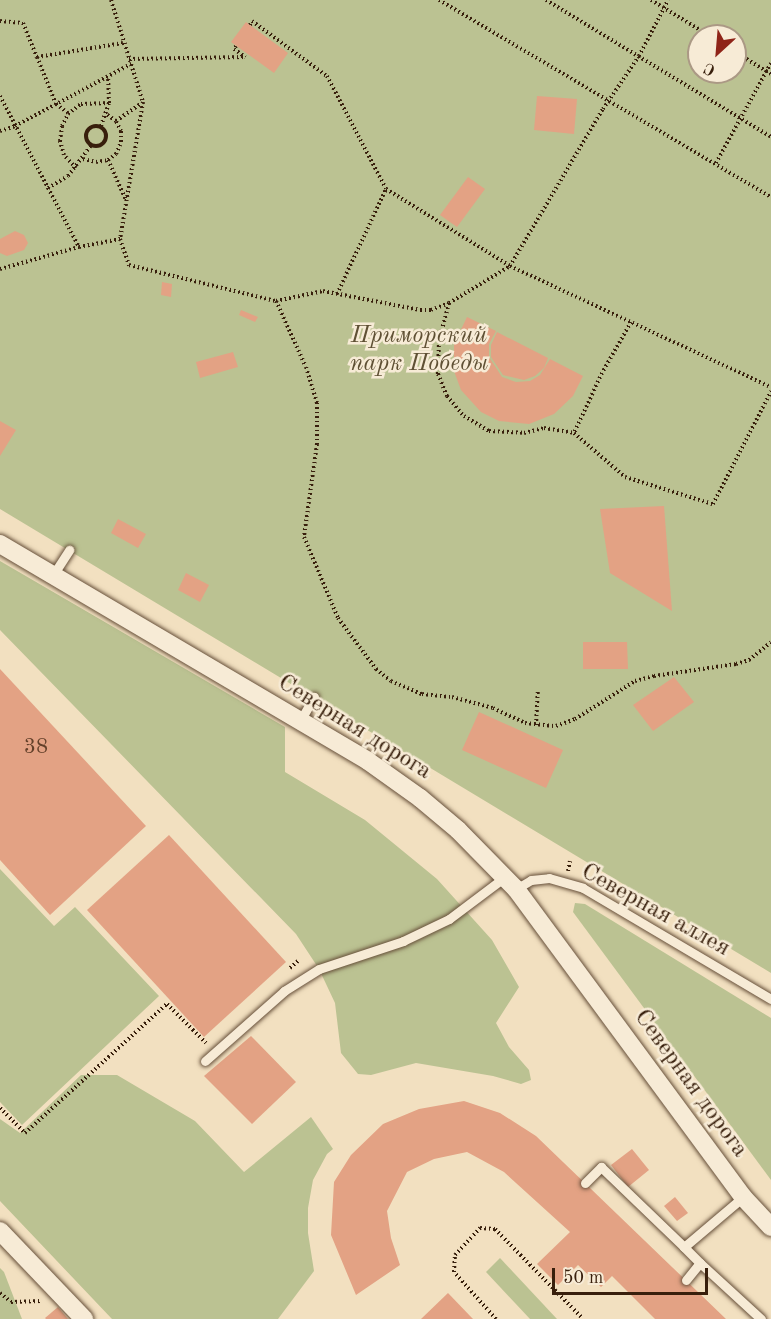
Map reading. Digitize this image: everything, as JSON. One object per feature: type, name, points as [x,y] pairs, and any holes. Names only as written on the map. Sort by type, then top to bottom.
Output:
[{"type":"street","name":"Северная дорога","points":[[0,544],[368,761],[420,798],[458,830],[510,883],[743,1197],[771,1227]]},
{"type":"street","points":[[0,1231],[84,1319]]},
{"type":"lane","points":[[53,575],[69,550]]},
{"type":"lane","points":[[300,721],[314,697]]},
{"type":"lane","name":"Северная аллея","points":[[205,1061],[284,991],[319,969],[403,941],[449,919],[510,883],[549,878],[583,888],[771,999]]},
{"type":"lane","points":[[585,1183],[602,1167],[760,1319]]},
{"type":"lane","points":[[684,1246],[743,1197]]},
{"type":"lane","points":[[686,1280],[700,1263]]},
{"type":"path","points":[[111,0],[143,102],[120,239],[129,265],[276,301],[323,291],[420,310],[431,310],[449,303],[510,266],[603,109],[639,56],[668,0]]},
{"type":"path","points":[[439,0],[609,103],[771,197]]},
{"type":"path","points":[[546,0],[771,137]]},
{"type":"path","points":[[651,0],[690,24]]},
{"type":"path","points":[[0,21],[23,23],[56,104],[68,114]]},
{"type":"path","points":[[249,25],[252,21],[327,76],[386,189],[510,266],[771,389],[713,504],[625,477],[574,433],[544,428],[515,433],[489,431],[464,416],[447,396],[438,374],[439,341],[449,303]]},
{"type":"path","points":[[37,57],[123,43]]},
{"type":"path","points":[[0,131],[15,126],[130,62],[245,57],[234,49],[236,46]]},
{"type":"path","points":[[747,60],[771,74]]},
{"type":"path","points":[[716,164],[771,63]]},
{"type":"path","points":[[100,126],[109,103],[108,76]]},
{"type":"path","points":[[0,96],[79,247]]},
{"type":"path","points":[[116,122],[143,102]]},
{"type":"path","points":[[76,168],[64,154],[60,141],[62,126],[68,114],[81,104],[109,103]]},
{"type":"path","points":[[83,159],[96,162],[108,160],[116,154],[121,142],[121,130],[116,122],[106,114]]},
{"type":"path","points":[[90,126],[100,126],[106,133],[105,140],[100,147],[91,146],[86,140],[86,132],[90,126]]},
{"type":"path","points":[[48,188],[60,182],[76,168],[91,146]]},
{"type":"path","points":[[108,160],[126,201]]},
{"type":"path","points":[[337,294],[386,189]]},
{"type":"path","points":[[0,269],[79,247],[120,239]]},
{"type":"path","points":[[276,301],[306,367],[317,403],[317,444],[304,537],[338,618],[376,669],[398,685],[422,694],[452,697],[493,708],[525,723],[556,726],[575,719],[635,681],[749,660],[771,642]]},
{"type":"path","points":[[574,433],[602,373],[631,322]]},
{"type":"path","points":[[536,725],[538,690]]},
{"type":"path","points":[[281,976],[298,961]]},
{"type":"path","points":[[0,1108],[25,1133],[167,1004],[205,1043],[213,1036]]},
{"type":"path","points":[[496,1319],[454,1272],[454,1255],[480,1228],[495,1229],[583,1319]]},
{"type":"path","points":[[0,1293],[12,1302],[40,1301],[50,1307]]},
{"type":"green space","name":"Приморский парк Победы","points":[[0,0],[771,0],[771,973],[0,509]]},
{"type":"green space","points":[[0,561],[285,727],[285,772],[365,820],[437,879],[492,940],[519,987],[496,1023],[509,1047],[529,1070],[531,1080],[521,1084],[493,1076],[416,1063],[371,1075],[358,1074],[341,1053],[335,1003],[319,969],[296,934],[0,630]]},
{"type":"green space","points":[[0,869],[54,926],[75,907],[159,996],[22,1125],[0,1102]]},
{"type":"green space","points":[[575,903],[585,904],[771,1018],[771,1180],[573,912]]},
{"type":"green space","points":[[81,1075],[117,1075],[195,1121],[244,1172],[311,1117],[333,1149],[327,1154],[313,1180],[308,1208],[308,1233],[314,1271],[278,1319],[112,1319],[0,1201],[0,1119],[20,1133]]},
{"type":"green space","points":[[500,1258],[557,1319],[530,1319],[486,1272]]},
{"type":"green space","points":[[0,1268],[4,1272],[22,1319],[0,1319]]},
{"type":"building","points":[[246,22],[288,53],[274,73],[231,42]]},
{"type":"building","points":[[537,96],[577,99],[574,134],[534,130]]},
{"type":"building","points":[[468,177],[485,189],[457,227],[440,215]]},
{"type":"building","points":[[15,231],[24,235],[28,243],[24,250],[7,256],[0,253],[0,239]]},
{"type":"building","points":[[162,282],[172,284],[171,297],[161,295]]},
{"type":"building","points":[[241,310],[258,317],[255,322],[239,315]]},
{"type":"building","points":[[467,317],[496,331],[489,344],[489,357],[502,377],[516,382],[530,381],[540,375],[550,359],[583,376],[573,396],[554,414],[529,424],[499,421],[481,412],[461,390],[454,371],[454,344]]},
{"type":"building","points":[[497,332],[548,358],[544,368],[535,376],[524,380],[503,375],[491,357],[491,345]]},
{"type":"building","points":[[233,352],[238,367],[200,378],[196,362]]},
{"type":"building","points":[[0,421],[16,430],[0,456]]},
{"type":"building","points":[[664,506],[672,611],[610,573],[600,509]]},
{"type":"building","points":[[118,519],[146,534],[138,548],[111,533]]},
{"type":"building","points":[[186,573],[209,585],[200,602],[178,590]]},
{"type":"building","points":[[583,642],[627,642],[628,669],[583,669]]},
{"type":"building","points":[[0,669],[146,826],[50,915],[0,860]]},
{"type":"building","points":[[674,677],[694,702],[653,731],[633,705]]},
{"type":"building","points":[[479,712],[563,750],[546,788],[462,750]]},
{"type":"building","points":[[169,835],[286,962],[204,1037],[87,910]]},
{"type":"building","points":[[251,1036],[296,1082],[252,1124],[204,1076]]},
{"type":"building","points":[[464,1101],[500,1113],[536,1136],[726,1319],[655,1319],[612,1276],[601,1287],[578,1265],[558,1285],[537,1264],[570,1232],[504,1172],[467,1152],[434,1159],[407,1172],[387,1211],[391,1238],[400,1265],[356,1295],[331,1235],[334,1182],[351,1155],[383,1124],[419,1109]]},
{"type":"building","points":[[632,1149],[649,1170],[628,1187],[611,1165]]},
{"type":"building","points":[[675,1197],[688,1213],[677,1221],[664,1206]]},
{"type":"building","points":[[448,1293],[473,1319],[421,1319]]},
{"type":"building","points":[[58,1307],[68,1319],[45,1318]]}]
